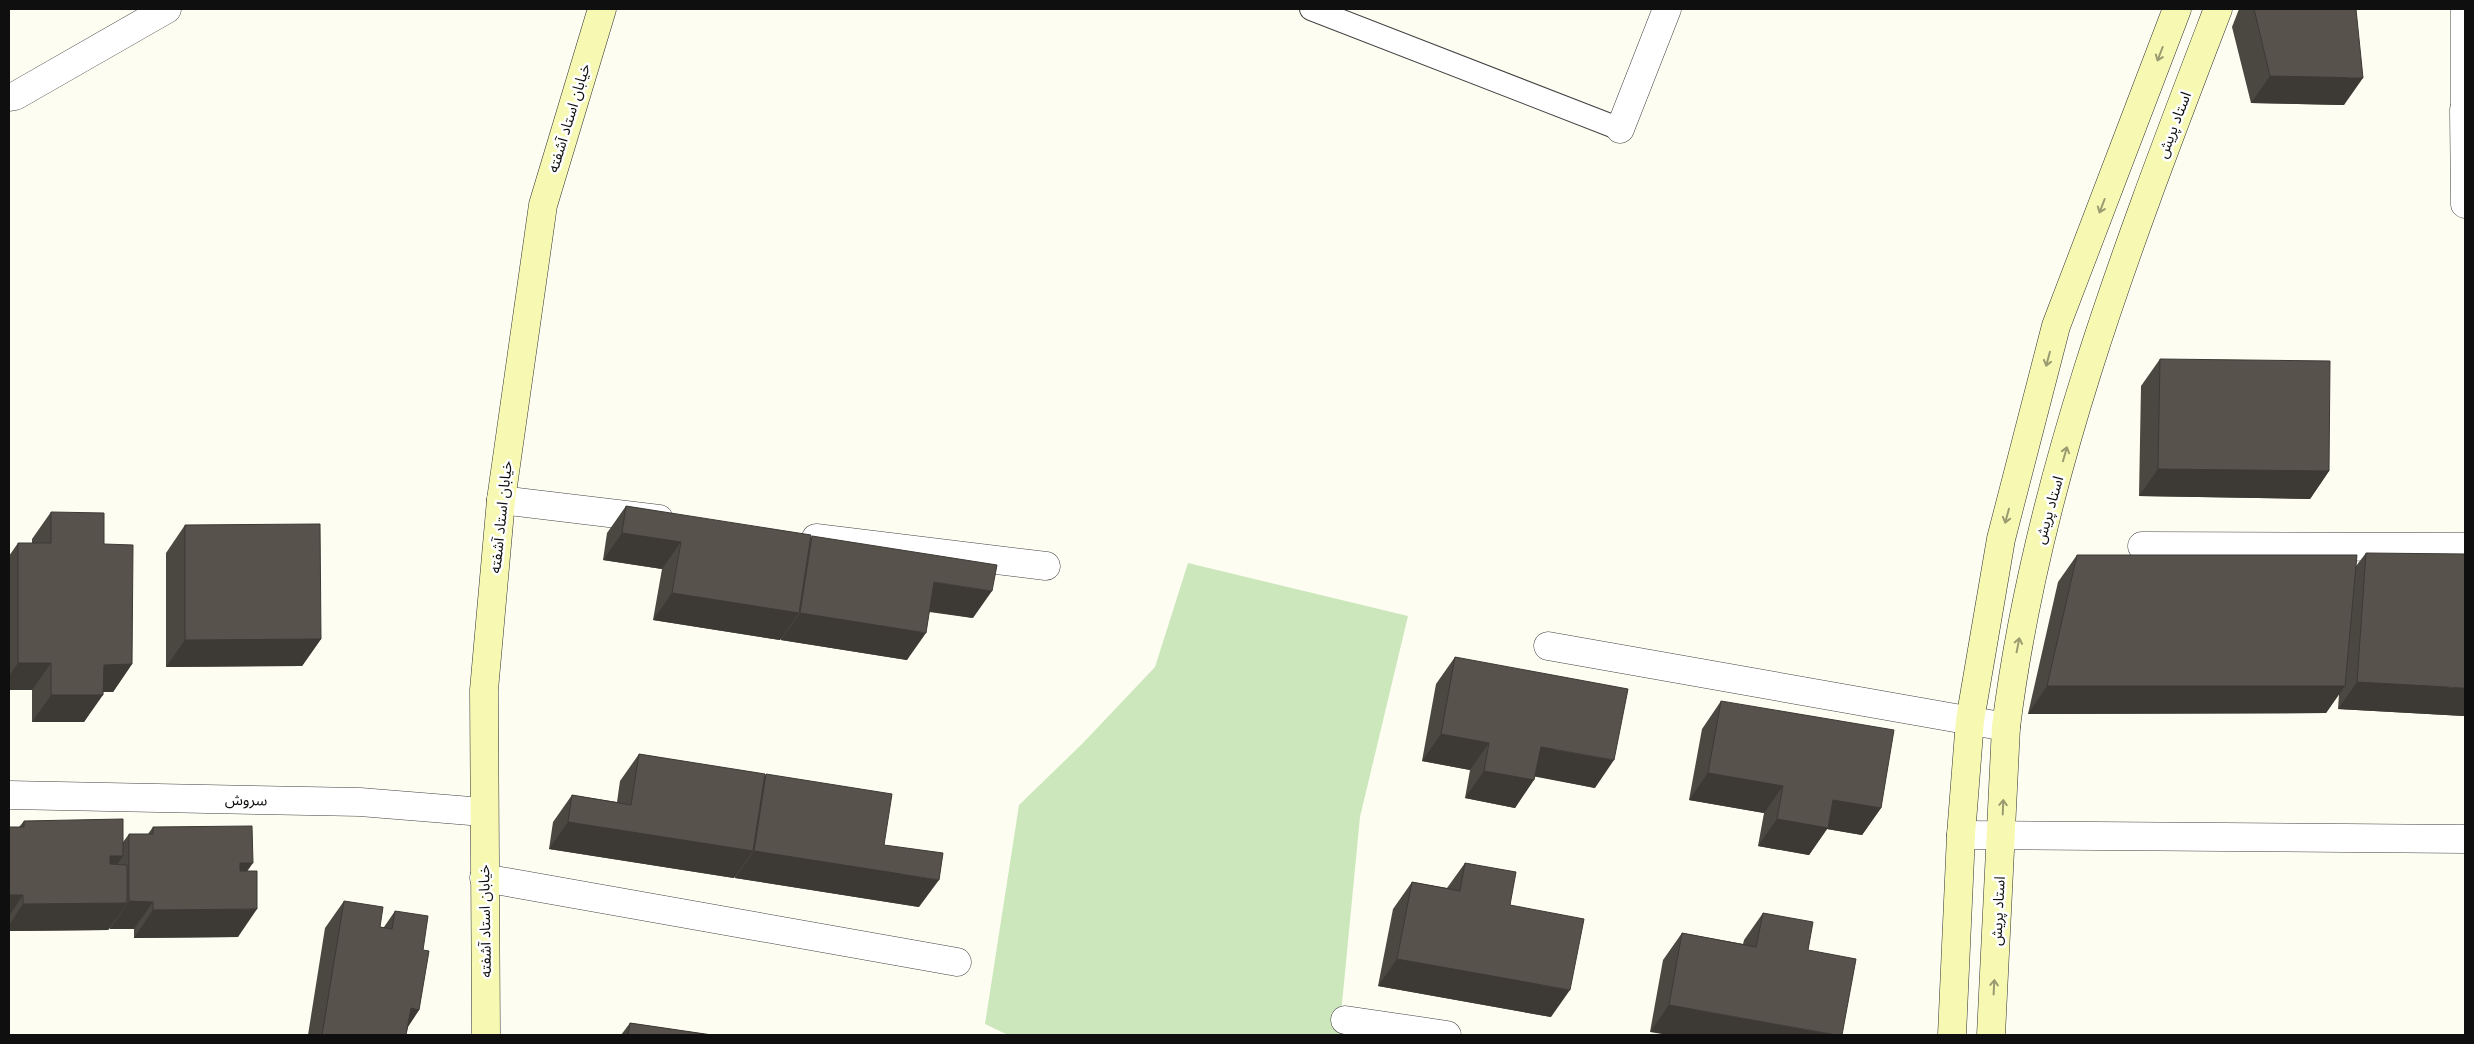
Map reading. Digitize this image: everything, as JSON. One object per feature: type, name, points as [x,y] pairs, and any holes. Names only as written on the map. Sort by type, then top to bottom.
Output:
[{"type":"street","points":[[9,97],[16,96],[167,9]]},
{"type":"street","name":"خیابان استاد آشفته","points":[[486,1035],[484,690],[501,500],[543,205],[602,9]]},
{"type":"street","points":[[1620,129],[1667,9]]},
{"type":"street","points":[[1952,1035],[1970,720],[2001,539],[2056,326],[2177,9]]},
{"type":"street","name":"استاد پریش","points":[[1991,1035],[2006,726],[2012,678],[2038,546],[2105,312],[2218,9]]},
{"type":"street","points":[[2465,9],[2465,204]]},
{"type":"street","points":[[501,500],[680,522]]},
{"type":"street","points":[[788,535],[1046,566]]},
{"type":"street","points":[[2142,546],[2465,547]]},
{"type":"street","points":[[1548,646],[2006,726]]},
{"type":"street","name":"سروش","points":[[9,796],[360,802],[484,812]]},
{"type":"street","points":[[1962,835],[2465,840]]},
{"type":"street","points":[[484,878],[957,962]]},
{"type":"street","points":[[1345,1020],[1447,1035]]},
{"type":"lane","points":[[1311,9],[1620,129]]},
{"type":"green space","points":[[1188,563],[1408,616],[1360,817],[1339,1035],[1008,1035],[985,1024],[1019,805],[1082,744],[1155,667]]},
{"type":"building","points":[[2254,9],[2356,9],[2363,78],[2270,76]]},
{"type":"building","points":[[2160,359],[2330,361],[2329,471],[2158,469]]},
{"type":"building","points":[[626,506],[811,535],[799,613],[672,593],[681,542],[622,533]]},
{"type":"building","points":[[51,512],[104,513],[104,544],[133,545],[132,664],[104,665],[103,695],[51,695],[51,663],[18,663],[18,543],[51,543]]},
{"type":"building","points":[[320,524],[321,639],[185,640],[185,525]]},
{"type":"building","points":[[812,536],[997,565],[992,591],[934,582],[926,633],[800,613]]},
{"type":"building","points":[[2366,553],[2465,554],[2465,688],[2357,682]]},
{"type":"building","points":[[2077,555],[2357,555],[2345,686],[2047,686]]},
{"type":"building","points":[[1455,657],[1628,689],[1614,760],[1541,747],[1534,780],[1484,771],[1489,743],[1441,734]]},
{"type":"building","points":[[1721,701],[1894,730],[1881,808],[1833,800],[1828,828],[1777,819],[1783,786],[1708,773]]},
{"type":"building","points":[[639,754],[765,774],[753,851],[568,822],[572,795],[631,805]]},
{"type":"building","points":[[766,774],[892,794],[884,845],[943,853],[939,880],[754,851]]},
{"type":"building","points":[[123,819],[123,856],[110,856],[110,864],[127,865],[127,903],[23,904],[23,895],[9,895],[9,827],[24,827],[24,821]]},
{"type":"building","points":[[252,826],[253,863],[240,863],[240,871],[257,871],[257,909],[153,910],[153,902],[129,901],[129,834],[153,834],[153,827]]},
{"type":"building","points":[[1465,863],[1516,872],[1510,905],[1584,919],[1570,990],[1397,959],[1412,882],[1460,891]]},
{"type":"building","points":[[344,901],[383,907],[380,927],[392,929],[395,911],[428,916],[423,950],[429,951],[419,1010],[411,1008],[406,1035],[322,1035]]},
{"type":"building","points":[[1763,913],[1813,922],[1808,950],[1856,959],[1842,1035],[1669,1005],[1682,933],[1756,947]]},
{"type":"building","points":[[630,1023],[712,1035],[628,1035]]}]
